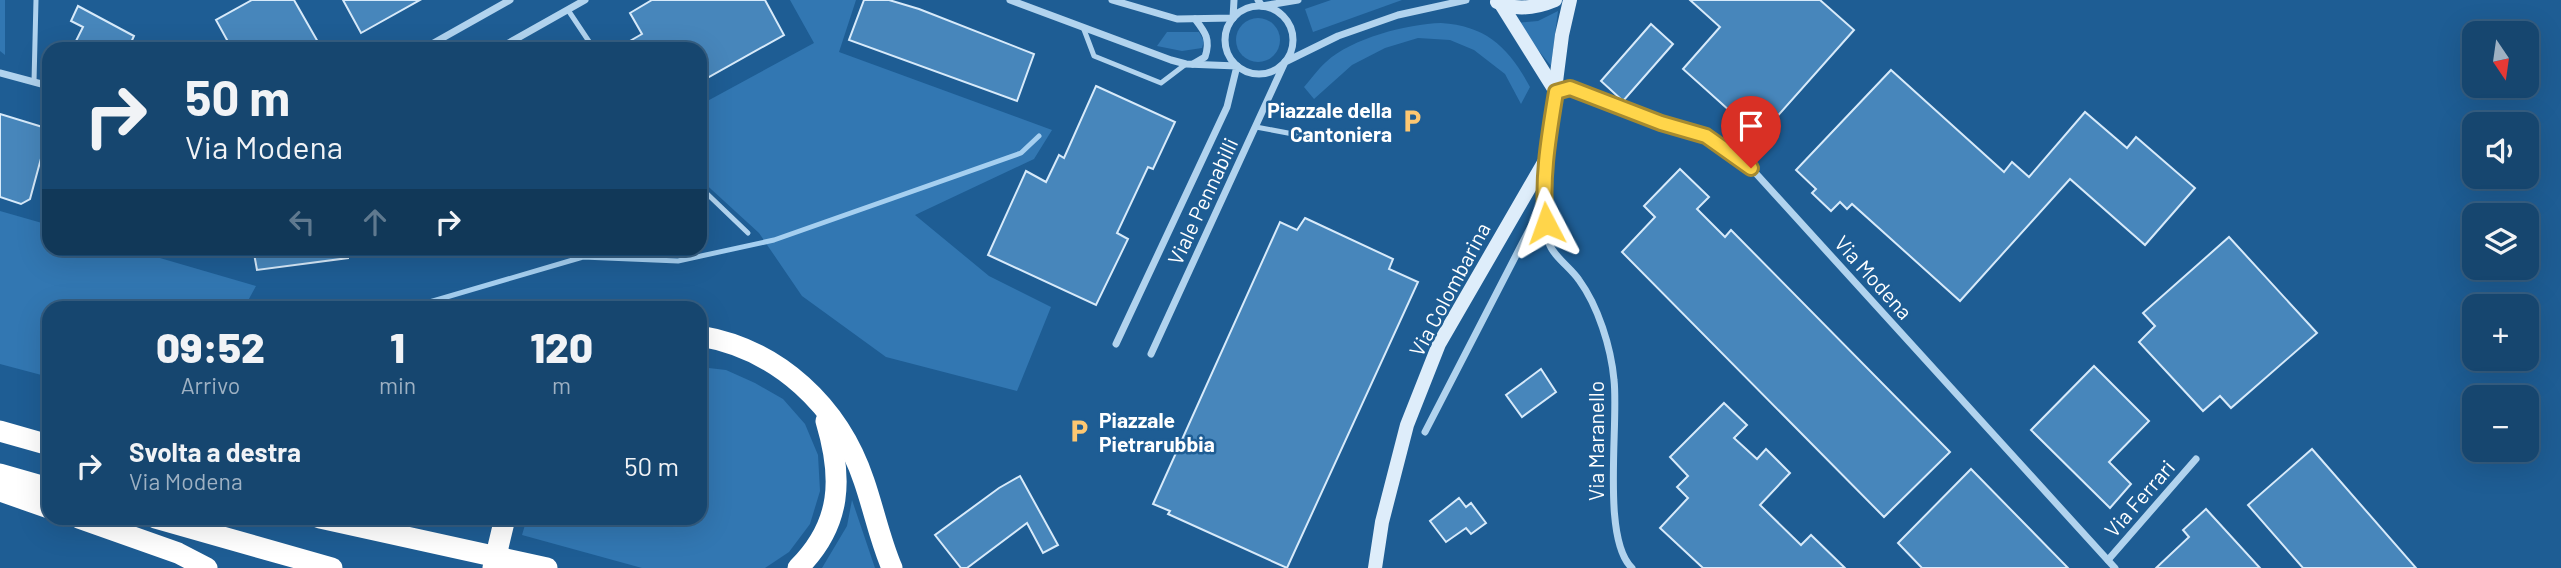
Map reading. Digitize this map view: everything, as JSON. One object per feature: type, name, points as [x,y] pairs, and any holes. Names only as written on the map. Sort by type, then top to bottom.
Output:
[{"type":"highway","points":[[707,337],[754,351],[792,374],[821,406],[847,442],[863,480],[892,568]]},
{"type":"highway","points":[[798,568],[814,552],[825,530],[837,493],[834,447],[821,406]]},
{"type":"highway","points":[[0,431],[42,443]]},
{"type":"highway","points":[[0,474],[42,486]]},
{"type":"highway","points":[[0,491],[42,506]]},
{"type":"highway","points":[[99,525],[178,553],[207,568]]},
{"type":"highway","points":[[180,525],[332,568]]},
{"type":"highway","points":[[333,525],[487,568]]},
{"type":"highway","points":[[352,525],[547,568]]},
{"type":"highway","points":[[493,568],[503,525]]},
{"type":"street","points":[[435,42],[510,0]]},
{"type":"street","points":[[511,42],[585,0]]},
{"type":"street","points":[[1010,0],[1189,64],[1237,66],[1256,74],[1277,69],[1285,62],[1338,36],[1398,15],[1466,0]]},
{"type":"street","points":[[1112,0],[1177,19],[1233,18],[1260,3],[1298,0]]},
{"type":"street","points":[[1234,0],[1226,48],[1237,66]]},
{"type":"street","points":[[1497,2],[1520,8],[1540,6],[1555,0]]},
{"type":"street","name":"Via Colombarina","points":[[1549,245],[1544,201],[1546,159],[1562,35],[1570,0]]},
{"type":"street","points":[[1497,2],[1556,92]]},
{"type":"street","points":[[1260,3],[1289,23],[1293,43],[1285,62]]},
{"type":"street","points":[[1189,64],[1205,57],[1209,46],[1207,35],[1195,19]]},
{"type":"street","name":"Viale Pennabilli","points":[[1151,354],[1285,62]]},
{"type":"street","name":"Viale Pennabilli","points":[[1116,344],[1227,107],[1237,66]]},
{"type":"street","points":[[0,73],[42,84]]},
{"type":"street","name":"Via Modena","points":[[1556,92],[1570,88],[1661,123],[1706,136],[1751,168],[2115,568]]},
{"type":"street","name":"Via Colombarina","points":[[1375,568],[1382,522],[1407,425],[1439,344],[1546,159]]},
{"type":"street","name":"Via Colombarina","points":[[1425,432],[1544,201]]},
{"type":"street","name":"Via Maranello","points":[[1549,245],[1592,299],[1614,376],[1616,415],[1611,500],[1617,529],[1632,568]]},
{"type":"street","name":"Via Ferrari","points":[[2108,560],[2196,459]]},
{"type":"lane","points":[[34,82],[36,0]]},
{"type":"lane","points":[[568,10],[589,42]]},
{"type":"lane","points":[[1083,27],[1094,55],[1161,83],[1189,64]]},
{"type":"lane","points":[[1256,127],[1309,137]]},
{"type":"lane","points":[[707,194],[748,233]]},
{"type":"shaded area","points":[[0,0],[5,0],[5,55],[0,51]]},
{"type":"shaded area","points":[[790,0],[856,0],[839,52],[1052,130],[1034,159],[915,215],[989,276],[1051,307],[1017,391],[886,357],[802,296],[759,233],[707,185],[707,101],[814,43]]},
{"type":"shaded area","points":[[1331,0],[1402,0],[1313,32],[1305,9]]},
{"type":"shaded area","points":[[1558,11],[1551,66],[1516,23],[1538,21]]},
{"type":"shaded area","points":[[1258,18],[1274,24],[1280,40],[1274,56],[1258,62],[1242,56],[1236,40],[1242,24]]},
{"type":"shaded area","points":[[1441,23],[1484,34],[1505,50],[1530,87],[1521,104],[1505,74],[1474,50],[1450,40],[1418,38],[1385,48],[1352,65],[1314,99],[1304,87],[1326,62],[1350,46],[1397,29]]},
{"type":"shaded area","points":[[1167,32],[1199,32],[1204,41],[1202,48],[1182,51],[1157,46]]},
{"type":"shaded area","points":[[0,211],[42,223],[42,256],[153,256],[256,286],[248,301],[42,301],[42,375],[0,364]]},
{"type":"shaded area","points":[[707,368],[726,370],[783,399],[805,424],[818,455],[820,491],[810,524],[789,552],[765,568],[642,568],[522,535],[525,525],[707,525]]},
{"type":"shaded area","points":[[852,500],[875,568],[822,568],[847,526]]},
{"type":"building","points":[[252,0],[294,0],[318,42],[228,42],[216,20]]},
{"type":"building","points":[[343,0],[420,0],[361,33]]},
{"type":"building","points":[[652,0],[765,0],[784,35],[707,78],[707,42],[628,42],[642,34],[630,13]]},
{"type":"building","points":[[864,0],[889,0],[919,9],[1034,54],[1017,101],[849,40]]},
{"type":"building","points":[[1690,0],[1820,0],[1854,30],[1759,137],[1683,69],[1720,27]]},
{"type":"building","points":[[78,6],[134,36],[131,42],[76,42],[83,27],[71,21]]},
{"type":"building","points":[[1651,24],[1673,44],[1623,101],[1601,81]]},
{"type":"building","points":[[1891,70],[2004,172],[2012,162],[2029,177],[2085,112],[2127,148],[2136,137],[2195,188],[2145,245],[2070,179],[1960,301],[1852,204],[1847,209],[1840,202],[1831,211],[1812,193],[1816,189],[1796,170]]},
{"type":"building","points":[[1096,86],[1175,122],[1153,169],[1148,167],[1117,233],[1128,239],[1096,305],[988,255],[1026,171],[1046,182],[1059,155],[1064,158]]},
{"type":"building","points":[[0,114],[42,127],[42,155],[30,199],[21,204],[0,197]]},
{"type":"building","points":[[1680,169],[1709,197],[1697,209],[1725,237],[1731,230],[1950,452],[1884,517],[1622,252],[1655,217],[1644,206]]},
{"type":"building","points":[[1305,218],[1393,259],[1389,269],[1418,282],[1287,568],[1168,514],[1170,511],[1153,504],[1280,222],[1297,230]]},
{"type":"building","points":[[2229,237],[2317,333],[2231,408],[2220,396],[2203,411],[2139,342],[2155,326],[2143,313]]},
{"type":"building","points":[[254,256],[348,256],[348,258],[257,270]]},
{"type":"building","points":[[2094,366],[2149,421],[2109,462],[2131,484],[2110,508],[2031,430]]},
{"type":"building","points":[[1541,369],[1556,392],[1522,417],[1506,395]]},
{"type":"building","points":[[1724,403],[1747,425],[1734,438],[1757,459],[1766,449],[1790,473],[1760,505],[1801,545],[1811,535],[1845,568],[1703,568],[1660,528],[1688,498],[1677,487],[1688,476],[1670,457]]},
{"type":"building","points":[[2312,449],[2416,568],[2303,568],[2248,505]]},
{"type":"building","points":[[1971,469],[2068,568],[1922,568],[1898,543]]},
{"type":"building","points":[[1020,476],[1058,545],[1043,553],[1027,523],[967,568],[961,568],[935,535],[999,488]]},
{"type":"building","points":[[1459,498],[1466,507],[1471,503],[1486,523],[1471,534],[1466,528],[1446,542],[1430,521]]},
{"type":"building","points":[[2206,509],[2260,568],[2156,568],[2189,537],[2183,530]]},
{"type":"waterway","points":[[707,255],[774,240],[1021,153],[1039,136]]},
{"type":"waterway","points":[[433,301],[583,257],[678,261],[701,256]]},
{"type":"place","name":"Piazzale della Cantoniera","points":[[1412,121]]},
{"type":"place","name":"Piazzale Pietrarubbia","points":[[1079,431]]},
{"type":"route","points":[[1546,223],[1546,159],[1556,92],[1570,88],[1661,123],[1706,136],[1751,168]]}]
